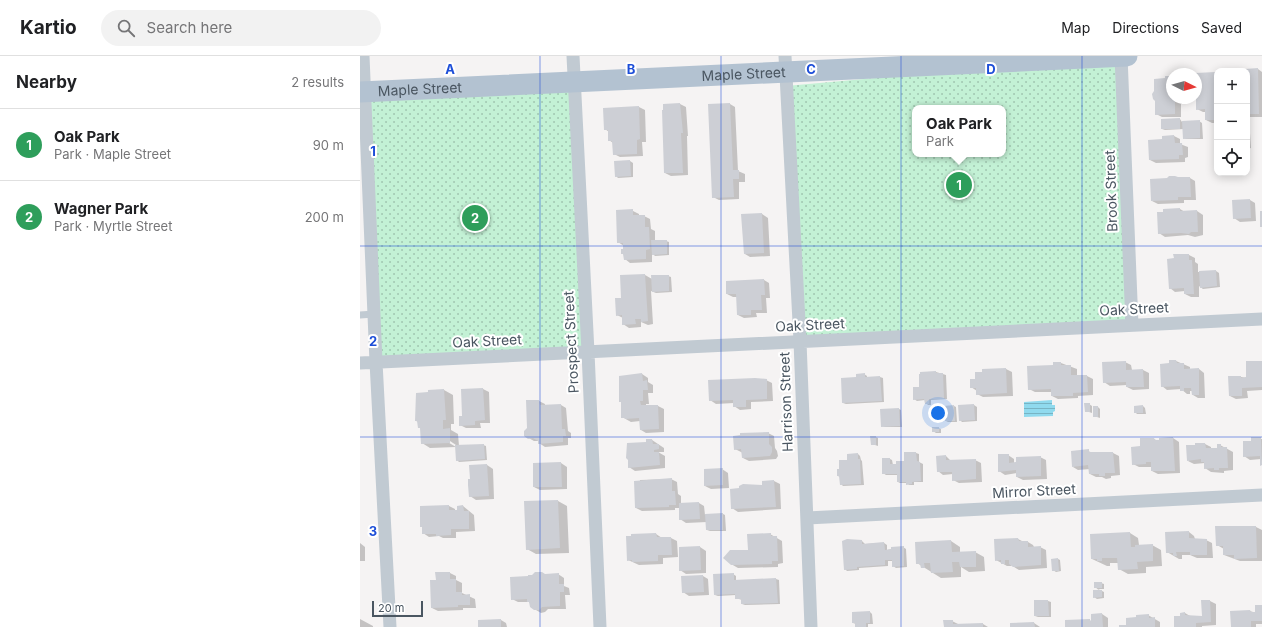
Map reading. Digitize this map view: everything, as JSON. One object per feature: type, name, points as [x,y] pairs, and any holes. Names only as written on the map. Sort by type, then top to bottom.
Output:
[{"type":"main road","name":"Maple Street","points":[[362,92],[575,82],[785,64],[1127,56]]},
{"type":"street","points":[[364,56],[362,92],[390,627]]},
{"type":"street","name":"Prospect Street","points":[[573,56],[600,627]]},
{"type":"street","name":"Brook Street","points":[[1121,56],[1132,325]]},
{"type":"street","name":"Harrison Street","points":[[785,64],[800,341],[811,627]]},
{"type":"street","name":"Oak Street","points":[[360,363],[1262,319]]},
{"type":"street","name":"Mirror Street","points":[[807,518],[1262,495]]},
{"type":"lane","points":[[360,315],[374,314]]},
{"type":"green space","points":[[1121,56],[1132,325],[801,341],[786,86]]},
{"type":"green space","points":[[575,82],[588,352],[376,362],[366,106],[383,91]]},
{"type":"water","points":[[1052,400],[1052,405],[1055,405],[1053,416],[1024,417],[1024,402]]},
{"type":"building","points":[[1258,68],[1259,114],[1250,114],[1250,69]]},
{"type":"building","points":[[1214,72],[1214,120],[1205,120],[1205,109],[1196,110],[1196,104],[1202,104],[1202,73]]},
{"type":"building","points":[[1166,76],[1166,104],[1175,104],[1175,114],[1155,115],[1155,101],[1152,94],[1154,91],[1154,79],[1165,78]]},
{"type":"building","points":[[680,103],[683,133],[681,133],[683,173],[664,173],[663,104]]},
{"type":"building","points":[[730,103],[733,170],[739,170],[739,179],[733,179],[734,197],[712,198],[708,104]]},
{"type":"building","points":[[639,106],[640,139],[637,140],[637,154],[613,155],[612,141],[608,141],[608,130],[604,130],[603,108]]},
{"type":"building","points":[[1180,118],[1180,129],[1161,129],[1161,119]]},
{"type":"building","points":[[1200,120],[1200,138],[1183,139],[1182,121]]},
{"type":"building","points":[[1174,135],[1175,143],[1182,143],[1183,155],[1179,155],[1179,159],[1149,160],[1148,140],[1162,139],[1162,136]]},
{"type":"building","points":[[630,160],[631,176],[615,177],[614,161]]},
{"type":"building","points":[[961,175],[970,184],[962,192],[952,185]]},
{"type":"building","points":[[1169,176],[1190,177],[1191,197],[1178,197],[1178,200],[1151,201],[1150,179],[1167,178]]},
{"type":"building","points":[[1250,199],[1251,218],[1233,219],[1232,200]]},
{"type":"building","points":[[1180,208],[1180,211],[1197,210],[1198,232],[1191,232],[1189,234],[1158,234],[1157,212],[1163,212],[1163,209]]},
{"type":"building","points":[[633,209],[633,215],[645,215],[645,227],[649,227],[650,249],[646,250],[646,259],[624,260],[623,254],[621,254],[623,243],[617,243],[616,210]]},
{"type":"building","points":[[1260,211],[1262,211],[1262,227],[1260,227]]},
{"type":"building","points":[[762,213],[764,253],[744,254],[741,214]]},
{"type":"building","points":[[651,240],[667,240],[667,254],[652,255]]},
{"type":"building","points":[[1173,254],[1189,254],[1189,260],[1192,260],[1194,294],[1184,294],[1184,288],[1169,289],[1167,259],[1174,258]]},
{"type":"building","points":[[1216,270],[1217,286],[1200,288],[1199,271]]},
{"type":"building","points":[[645,274],[648,321],[641,322],[641,319],[635,319],[636,324],[622,325],[622,315],[616,316],[615,298],[621,298],[620,275]]},
{"type":"building","points":[[651,275],[669,275],[669,291],[652,292]]},
{"type":"building","points":[[764,279],[765,295],[761,295],[762,310],[751,310],[751,315],[737,315],[736,294],[726,294],[726,281]]},
{"type":"building","points":[[1169,360],[1176,360],[1177,363],[1184,363],[1184,369],[1199,368],[1199,395],[1192,395],[1191,388],[1184,388],[1184,391],[1180,391],[1180,386],[1161,387],[1160,364],[1169,363]]},
{"type":"building","points":[[1126,361],[1126,370],[1143,369],[1144,387],[1126,387],[1126,382],[1103,383],[1102,362]]},
{"type":"building","points":[[1246,361],[1262,361],[1262,387],[1242,388],[1242,396],[1229,396],[1228,376],[1241,376],[1241,378],[1246,377]]},
{"type":"building","points":[[1053,362],[1061,362],[1061,365],[1071,365],[1071,375],[1087,375],[1088,392],[1073,393],[1073,396],[1051,396],[1051,389],[1028,390],[1027,366],[1053,365]]},
{"type":"building","points":[[1006,368],[1007,393],[976,395],[976,388],[970,388],[970,379],[975,379],[975,372],[982,372],[982,369]]},
{"type":"building","points":[[936,371],[936,373],[943,373],[944,399],[929,399],[929,404],[925,404],[924,399],[913,400],[913,387],[919,387],[920,372]]},
{"type":"building","points":[[642,373],[643,381],[647,380],[648,390],[643,390],[643,401],[640,401],[641,405],[658,405],[659,429],[640,430],[639,418],[621,418],[621,402],[619,402],[619,376]]},
{"type":"building","points":[[865,373],[865,377],[880,376],[882,401],[842,403],[841,378],[856,377],[856,374]]},
{"type":"building","points":[[755,378],[767,379],[767,399],[746,400],[746,407],[733,407],[733,400],[709,401],[708,380]]},
{"type":"building","points":[[483,388],[485,420],[475,421],[475,425],[459,426],[459,416],[462,416],[461,389]]},
{"type":"building","points":[[444,389],[446,420],[443,420],[443,429],[450,428],[450,443],[421,444],[420,428],[418,428],[417,421],[415,421],[416,393],[428,392],[428,390]]},
{"type":"building","points":[[526,400],[539,400],[540,405],[561,404],[562,429],[565,429],[566,436],[563,436],[563,442],[538,444],[538,441],[533,438],[528,439],[524,436],[524,431],[527,428]]},
{"type":"building","points":[[1084,403],[1090,403],[1090,412],[1085,412]]},
{"type":"building","points":[[974,404],[975,420],[959,421],[958,405]]},
{"type":"building","points":[[954,405],[955,421],[945,421],[944,406]]},
{"type":"building","points":[[1143,405],[1143,413],[1134,413],[1134,406]]},
{"type":"building","points":[[1093,406],[1098,406],[1098,417],[1093,417]]},
{"type":"building","points":[[899,408],[900,426],[881,427],[880,409]]},
{"type":"building","points":[[932,427],[939,427],[939,432],[932,432]]},
{"type":"building","points":[[769,432],[769,444],[772,447],[770,456],[742,458],[741,449],[734,450],[733,436],[740,435],[740,433]]},
{"type":"building","points":[[870,436],[876,436],[876,445],[871,445]]},
{"type":"building","points":[[1173,437],[1175,471],[1151,471],[1151,462],[1132,465],[1131,447],[1140,446],[1140,438],[1154,438],[1155,440],[1159,440],[1159,438]]},
{"type":"building","points":[[1251,437],[1261,437],[1262,465],[1260,466],[1260,456],[1243,457],[1243,441],[1251,441]]},
{"type":"building","points":[[646,439],[652,439],[653,444],[659,444],[659,449],[654,450],[654,452],[659,452],[660,465],[628,468],[628,460],[626,458],[627,443],[646,442]]},
{"type":"building","points":[[1195,443],[1205,443],[1206,448],[1217,448],[1217,444],[1221,444],[1221,447],[1227,447],[1228,468],[1219,468],[1219,470],[1214,470],[1214,468],[1204,469],[1204,462],[1201,462],[1201,459],[1187,461],[1186,445],[1195,445]]},
{"type":"building","points":[[484,444],[485,459],[456,461],[455,445]]},
{"type":"building","points":[[1089,449],[1089,452],[1113,452],[1115,473],[1105,473],[1105,476],[1099,476],[1099,474],[1089,474],[1088,465],[1072,467],[1071,451]]},
{"type":"building","points":[[904,452],[916,452],[917,461],[920,462],[921,481],[912,482],[912,484],[906,485],[906,482],[897,482],[897,474],[882,474],[882,458],[890,458],[890,464],[896,464],[896,461],[904,461]]},
{"type":"building","points":[[858,453],[858,459],[860,459],[861,484],[840,485],[839,476],[837,476],[839,460],[847,460],[847,454]]},
{"type":"building","points":[[998,454],[1009,454],[1009,463],[1016,462],[1016,457],[1041,456],[1041,476],[1016,477],[1016,470],[998,472]]},
{"type":"building","points":[[946,455],[946,460],[976,459],[976,479],[952,481],[952,472],[937,472],[936,456]]},
{"type":"building","points":[[561,462],[562,487],[533,487],[533,463]]},
{"type":"building","points":[[487,464],[489,496],[469,497],[469,465]]},
{"type":"building","points":[[723,468],[723,485],[704,486],[704,469]]},
{"type":"building","points":[[672,478],[672,491],[675,491],[676,505],[669,505],[669,507],[635,508],[634,481]]},
{"type":"building","points":[[774,480],[776,507],[731,509],[730,489],[739,488],[739,486],[743,484],[762,485],[762,481]]},
{"type":"building","points":[[558,500],[560,548],[526,550],[524,501]]},
{"type":"building","points":[[699,502],[700,519],[679,520],[679,503]]},
{"type":"building","points":[[449,505],[449,510],[457,510],[457,506],[463,505],[464,511],[469,511],[469,529],[451,529],[451,535],[436,536],[436,534],[422,534],[422,527],[420,527],[420,506]]},
{"type":"building","points":[[723,513],[723,530],[706,530],[705,514]]},
{"type":"building","points":[[1215,526],[1256,526],[1257,558],[1234,559],[1234,555],[1223,555],[1223,546],[1216,546]]},
{"type":"building","points":[[1189,531],[1189,538],[1207,539],[1207,555],[1190,555],[1190,552],[1176,552],[1177,556],[1173,556],[1173,553],[1166,553],[1165,532]]},
{"type":"building","points":[[1130,532],[1131,547],[1135,547],[1135,545],[1153,544],[1153,561],[1137,562],[1138,569],[1118,570],[1117,558],[1102,558],[1102,561],[1091,559],[1090,534]]},
{"type":"building","points":[[656,533],[657,537],[671,537],[672,555],[658,555],[658,561],[627,561],[626,536],[631,536],[631,534]]},
{"type":"building","points":[[771,533],[771,536],[777,536],[778,561],[772,561],[772,564],[731,565],[723,558],[730,550],[748,550],[747,534]]},
{"type":"building","points":[[1018,538],[1019,541],[1028,541],[1028,547],[1041,546],[1041,565],[1013,567],[1009,564],[1009,560],[1005,560],[1005,564],[1001,564],[1001,560],[995,561],[994,539]]},
{"type":"building","points":[[847,539],[862,540],[862,544],[884,542],[885,550],[891,549],[891,547],[904,546],[904,566],[892,567],[892,560],[885,560],[885,565],[857,567],[857,569],[844,570],[842,541]]},
{"type":"building","points":[[951,540],[952,552],[976,551],[976,567],[960,567],[959,562],[952,562],[953,572],[931,573],[930,563],[924,563],[925,568],[921,568],[920,564],[916,564],[915,542]]},
{"type":"building","points":[[700,546],[701,570],[679,571],[679,547]]},
{"type":"building","points":[[1058,558],[1059,571],[1052,571],[1051,559]]},
{"type":"building","points":[[435,572],[450,572],[450,579],[456,579],[456,592],[462,592],[462,595],[470,594],[470,605],[431,608],[430,580],[436,580]]},
{"type":"building","points":[[535,572],[542,572],[545,574],[559,573],[559,584],[564,584],[564,592],[560,592],[560,606],[542,607],[539,610],[534,610],[530,607],[527,599],[511,600],[510,577],[528,576]]},
{"type":"building","points":[[734,573],[734,580],[776,578],[778,603],[741,604],[741,599],[735,599],[735,594],[714,595],[713,574]]},
{"type":"building","points":[[703,575],[704,592],[682,593],[681,576]]},
{"type":"building","points":[[1094,582],[1102,582],[1102,588],[1094,588]]},
{"type":"building","points":[[1093,590],[1102,590],[1102,597],[1093,598]]},
{"type":"building","points":[[1034,600],[1048,600],[1049,616],[1034,616]]},
{"type":"building","points":[[1201,600],[1210,600],[1211,622],[1196,623],[1196,627],[1174,627],[1174,616],[1180,616],[1180,613],[1185,612],[1185,615],[1202,616]]},
{"type":"building","points":[[1255,605],[1262,605],[1262,621],[1251,621],[1251,627],[1231,627],[1230,611],[1250,610],[1251,612],[1255,612]]},
{"type":"building","points":[[870,611],[870,623],[866,623],[866,627],[855,627],[855,623],[852,623],[852,612]]},
{"type":"building","points":[[1102,613],[1103,627],[1065,627],[1065,620],[1090,619],[1090,621],[1091,614]]},
{"type":"building","points":[[1149,614],[1149,618],[1155,617],[1155,627],[1119,627],[1119,625],[1126,625],[1126,618],[1136,617],[1136,615]]},
{"type":"building","points":[[501,619],[501,627],[478,627],[478,620]]},
{"type":"building","points":[[943,620],[953,620],[953,624],[983,623],[983,627],[944,627]]},
{"type":"building","points":[[1034,622],[1035,627],[1010,627],[1010,623]]},
{"type":"place","name":"Oak Park","points":[[959,185]]},
{"type":"place","name":"Wagner Park","points":[[475,218]]}]
